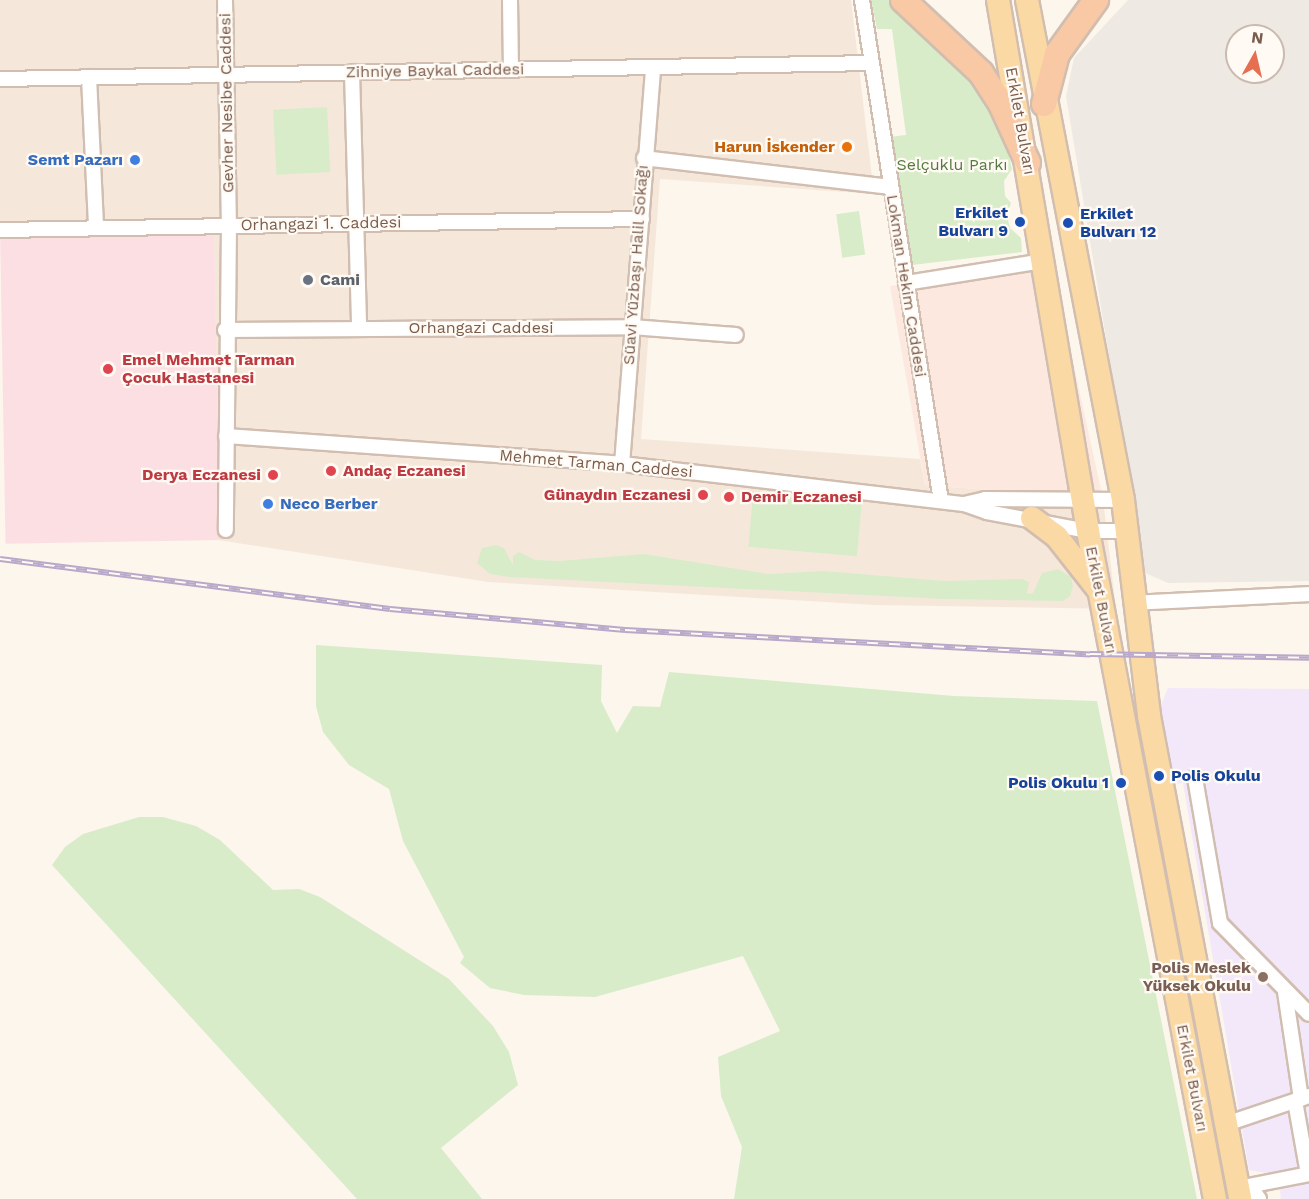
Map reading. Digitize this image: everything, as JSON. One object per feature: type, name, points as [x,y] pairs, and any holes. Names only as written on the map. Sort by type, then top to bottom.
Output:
[{"type":"highway","points":[[903,0],[981,73],[1000,102],[1028,163]]},
{"type":"highway","points":[[1044,104],[1057,54],[1096,0]]},
{"type":"main road","name":"Erkilet Bulvarı","points":[[998,0],[1028,163],[1088,531],[1215,1199]]},
{"type":"main road","name":"Erkilet Bulvarı","points":[[1027,0],[1044,104],[1123,500],[1133,603],[1159,776],[1226,1124],[1243,1191]]},
{"type":"main road","points":[[1032,518],[1058,537],[1099,590]]},
{"type":"street","name":"Gevher Nesibe Caddesi","points":[[225,0],[229,226],[225,330],[226,530]]},
{"type":"street","points":[[510,0],[511,69]]},
{"type":"street","name":"Lokman Hekim Caddesi","points":[[862,0],[869,63],[941,501]]},
{"type":"street","name":"Zihniye Baykal Caddesi","points":[[0,79],[869,63]]},
{"type":"street","name":"Süavi Yüzbaşı Halil Sokağı","points":[[622,464],[642,219],[644,158],[653,67]]},
{"type":"street","points":[[352,72],[359,329]]},
{"type":"street","points":[[89,77],[96,228]]},
{"type":"street","points":[[644,158],[890,187]]},
{"type":"street","name":"Orhangazi 1. Caddesi","points":[[0,230],[356,222],[642,219]]},
{"type":"street","points":[[906,283],[1043,261]]},
{"type":"street","name":"Orhangazi Caddesi","points":[[225,330],[632,327],[736,335]]},
{"type":"street","name":"Mehmet Tarman Caddesi","points":[[226,436],[622,464],[964,504],[987,512],[1032,518],[1088,531],[1126,531]]},
{"type":"street","name":"Mehmet Tarman Caddesi","points":[[964,504],[985,499],[1123,500]]},
{"type":"street","points":[[1133,603],[1309,594]]},
{"type":"street","points":[[1195,778],[1220,923],[1309,1014]]},
{"type":"street","points":[[1243,1191],[1309,1174],[1302,1099],[1285,992]]},
{"type":"street","points":[[1226,1124],[1302,1099]]},
{"type":"street","points":[[1243,1191],[1259,1199]]},
{"type":"shaded area","points":[[0,0],[851,0],[874,194],[660,179],[641,439],[920,459],[925,485],[1103,499],[1116,609],[875,605],[488,582],[218,540],[214,226],[0,228]]},
{"type":"shaded area","points":[[1128,0],[1309,0],[1309,581],[1168,583],[1145,573],[1066,96],[1074,58]]},
{"type":"shaded area","name":"Emel Mehmet Tarman Çocuk Hastanesi","points":[[214,226],[219,540],[6,544],[0,230]]},
{"type":"shaded area","points":[[1051,261],[1103,499],[925,485],[890,286]]},
{"type":"shaded area","name":"Polis Meslek Yüksek Okulu","points":[[1168,688],[1309,689],[1309,1199],[1281,1199],[1278,1175],[1249,1170],[1183,783],[1173,784],[1161,705]]},
{"type":"green space","name":"Selçuklu Parkı","points":[[871,0],[890,0],[982,82],[1006,143],[1012,169],[1004,181],[1005,196],[1011,203],[1007,216],[1010,228],[1021,238],[1022,252],[912,265],[889,137],[906,135],[892,29],[877,29]]},
{"type":"green space","points":[[327,107],[330,172],[276,175],[273,110]]},
{"type":"green space","points":[[859,211],[865,255],[842,258],[836,214]]},
{"type":"green space","points":[[753,494],[862,503],[857,556],[748,547]]},
{"type":"green space","points":[[496,545],[504,548],[513,565],[513,556],[519,552],[535,560],[560,561],[644,554],[768,574],[823,571],[945,581],[1022,579],[1029,582],[1027,594],[1033,593],[1042,573],[1058,569],[1071,577],[1073,586],[1070,596],[1063,601],[944,599],[509,577],[490,574],[477,563],[482,548]]},
{"type":"green space","points":[[316,645],[602,665],[601,701],[617,733],[633,706],[660,707],[669,672],[954,696],[1097,701],[1197,1199],[734,1199],[742,1147],[721,1096],[718,1057],[780,1031],[743,956],[595,997],[524,995],[490,988],[460,963],[464,957],[403,841],[389,789],[349,765],[323,732],[316,706]]},
{"type":"green space","points":[[139,817],[163,817],[196,826],[220,840],[273,890],[299,889],[320,897],[449,979],[493,1026],[509,1052],[518,1085],[441,1148],[482,1199],[357,1199],[52,865],[65,847],[83,834]]},
{"type":"railway","points":[[0,559],[390,609],[625,630],[1090,654],[1309,658]]},
{"type":"place","name":"Harun İskender","points":[[847,147]]},
{"type":"place","name":"Semt Pazarı","points":[[135,160]]},
{"type":"place","name":"Erkilet Bulvarı 9","points":[[1020,222]]},
{"type":"place","name":"Erkilet Bulvarı 12","points":[[1068,223]]},
{"type":"place","name":"Cami","points":[[308,280]]},
{"type":"place","name":"Emel Mehmet Tarman Çocuk Hastanesi","points":[[108,369]]},
{"type":"place","name":"Andaç Eczanesi","points":[[331,471]]},
{"type":"place","name":"Derya Eczanesi","points":[[273,475]]},
{"type":"place","name":"Günaydın Eczanesi","points":[[703,495]]},
{"type":"place","name":"Demir Eczanesi","points":[[729,497]]},
{"type":"place","name":"Neco Berber","points":[[268,504]]},
{"type":"place","name":"Polis Okulu","points":[[1159,776]]},
{"type":"place","name":"Polis Okulu 1","points":[[1121,783]]},
{"type":"place","name":"Polis Meslek Yüksek Okulu","points":[[1263,977]]}]
